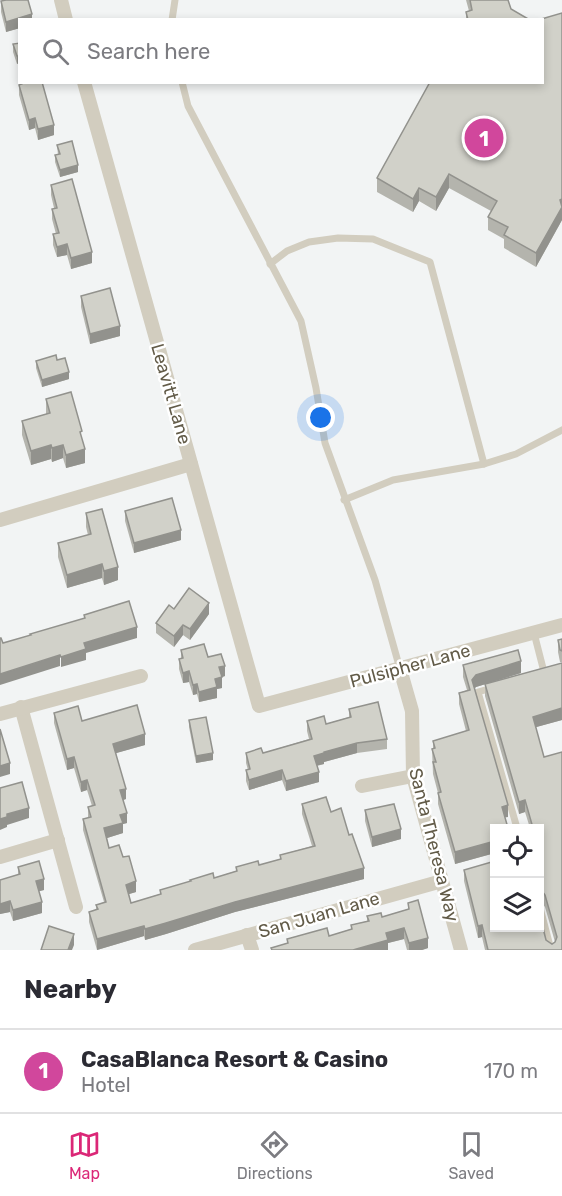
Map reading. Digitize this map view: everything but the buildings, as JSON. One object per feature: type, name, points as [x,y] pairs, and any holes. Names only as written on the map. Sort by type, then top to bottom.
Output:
[{"type":"street","points":[[61,0],[66,18]]},
{"type":"street","name":"Leavitt Lane","points":[[85,84],[259,706]]},
{"type":"street","points":[[0,520],[190,464]]},
{"type":"street","name":"Pulsipher Lane","points":[[259,706],[562,625]]},
{"type":"street","name":"Santa Theresa Way","points":[[400,669],[412,711],[413,776],[461,950]]},
{"type":"street","points":[[0,714],[141,676]]},
{"type":"street","points":[[21,707],[76,906]]},
{"type":"street","points":[[362,786],[413,776]]},
{"type":"street","points":[[0,857],[58,840]]},
{"type":"street","name":"San Juan Lane","points":[[195,950],[442,881]]},
{"type":"street","points":[[247,935],[252,950]]},
{"type":"lane","points":[[172,18],[175,0]]},
{"type":"lane","points":[[182,84],[188,106],[301,321],[325,443],[375,580],[400,669]]},
{"type":"lane","points":[[270,264],[287,251],[309,242],[338,238],[373,239],[430,262],[484,464]]},
{"type":"lane","points":[[344,500],[393,480],[484,464],[516,454],[562,430]]},
{"type":"lane","points":[[534,633],[544,672]]},
{"type":"lane","points":[[533,675],[562,667]]},
{"type":"lane","points":[[500,686],[478,692],[516,824]]},
{"type":"lane","points":[[544,923],[551,950]]},
{"type":"place","name":"CasaBlanca Resort & Casino","points":[[484,138]]}]
